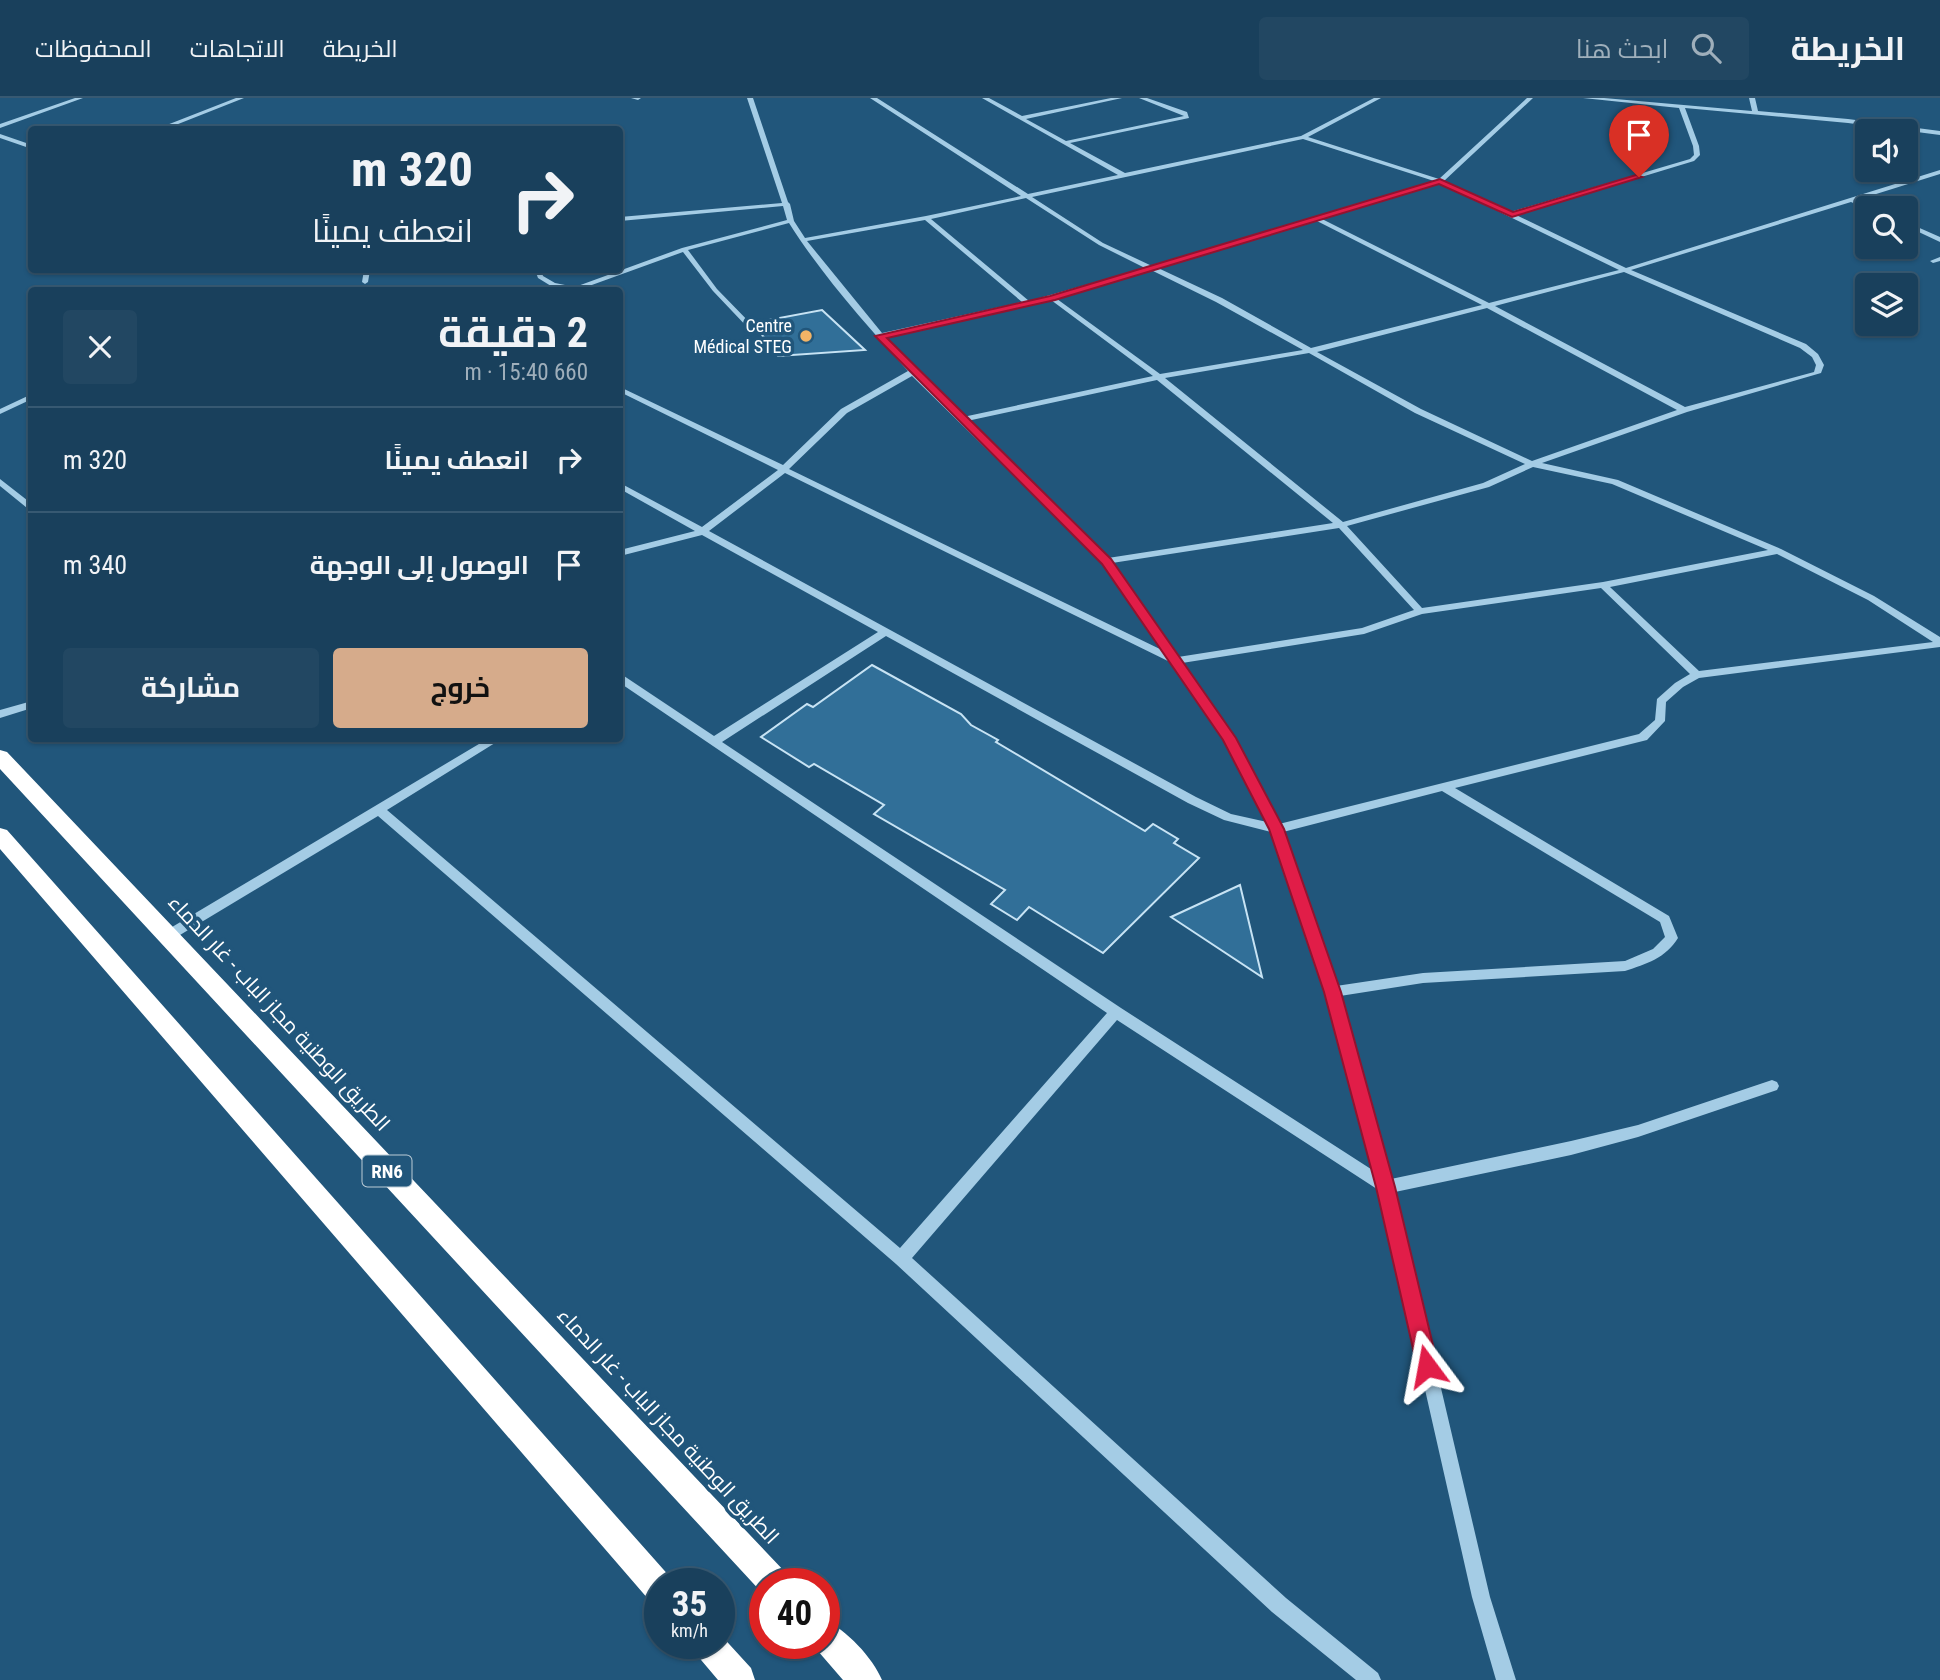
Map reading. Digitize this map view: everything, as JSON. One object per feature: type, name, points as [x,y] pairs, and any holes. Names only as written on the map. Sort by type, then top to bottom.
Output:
[{"type":"highway","name":"الطريق الوطنية مجاز الباب - غار الدماء","points":[[0,757],[760,1568]]},
{"type":"highway","points":[[0,835],[644,1571]]},
{"type":"highway","points":[[840,1653],[866,1680]]},
{"type":"highway","points":[[721,1659],[739,1680]]},
{"type":"street","points":[[0,126],[80,98]]},
{"type":"street","points":[[166,126],[240,98]]},
{"type":"street","points":[[750,98],[792,221],[803,240],[880,336],[913,372],[964,419],[1106,561],[1229,738],[1276,829],[1332,992],[1386,1187],[1481,1597],[1506,1680]]},
{"type":"street","points":[[873,98],[1101,244],[1231,306],[1418,411],[1532,464],[1615,482],[1778,551],[1871,598],[1940,643]]},
{"type":"street","points":[[985,98],[1125,176]]},
{"type":"street","points":[[1021,118],[1119,98]]},
{"type":"street","points":[[1068,142],[1187,117],[1170,107],[1142,98]]},
{"type":"street","points":[[803,240],[926,218],[1303,136],[1378,98]]},
{"type":"street","points":[[880,336],[1052,298],[1151,266],[1319,220],[1440,181],[1530,98]]},
{"type":"street","points":[[1586,98],[1755,112],[1940,133]]},
{"type":"street","points":[[1752,98],[1755,112]]},
{"type":"street","points":[[1512,214],[1692,160],[1697,155],[1696,145],[1681,106]]},
{"type":"street","points":[[1923,130],[1940,139]]},
{"type":"street","points":[[0,136],[28,146]]},
{"type":"street","points":[[1106,561],[1341,525],[1486,485],[1532,464],[1684,410],[1816,373],[1820,365],[1815,356],[1803,346],[1625,270],[1440,181],[1303,136]]},
{"type":"street","points":[[964,419],[1159,377],[1310,351],[1490,306],[1625,270],[1940,172]]},
{"type":"street","points":[[623,219],[787,204]]},
{"type":"street","points":[[926,218],[1028,304]]},
{"type":"street","points":[[1319,220],[1490,306],[1684,410]]},
{"type":"street","points":[[623,272],[684,249],[792,221]]},
{"type":"street","points":[[1918,230],[1940,240]]},
{"type":"street","points":[[684,249],[715,290],[751,329]]},
{"type":"street","points":[[365,282],[366,273]]},
{"type":"street","points":[[539,273],[540,277],[553,285],[562,287]]},
{"type":"street","points":[[584,287],[621,273]]},
{"type":"street","points":[[1052,298],[1159,377],[1341,525],[1420,611]]},
{"type":"street","points":[[623,552],[702,532],[783,470],[844,411],[913,372]]},
{"type":"street","points":[[623,390],[1174,661],[1364,631],[1420,611],[1603,585],[1778,551]]},
{"type":"street","points":[[0,412],[28,398]]},
{"type":"street","points":[[0,482],[28,506]]},
{"type":"street","points":[[623,488],[1192,800],[1228,817],[1276,829],[1643,737],[1660,722],[1661,701],[1679,685],[1697,675],[1940,643]]},
{"type":"street","points":[[1603,585],[1697,675]]},
{"type":"street","points":[[715,741],[884,633]]},
{"type":"street","points":[[623,680],[1116,1012],[1386,1187],[1638,1131],[1772,1086]]},
{"type":"street","points":[[0,714],[28,705]]},
{"type":"street","points":[[166,937],[492,742]]},
{"type":"street","points":[[1332,992],[1423,978],[1625,966],[1647,960],[1665,948],[1672,938],[1665,919],[1444,787]]},
{"type":"street","points":[[380,811],[901,1259],[1279,1605],[1371,1680]]},
{"type":"street","points":[[901,1259],[1116,1012]]},
{"type":"building","name":"Centre Médical STEG","points":[[822,310],[865,350],[778,356],[753,323]]},
{"type":"building","points":[[872,665],[961,714],[971,725],[998,740],[996,742],[1145,831],[1153,824],[1178,839],[1174,843],[1199,858],[1103,953],[1029,907],[1017,920],[991,904],[1005,890],[874,814],[884,805],[814,764],[809,767],[761,737],[807,704],[813,707]]},
{"type":"building","points":[[1240,885],[1262,977],[1171,917]]},
{"type":"place","name":"Centre Médical STEG","points":[[806,336]]},
{"type":"route","points":[[1427,1366],[1386,1187],[1332,992],[1276,829],[1229,738],[1106,561],[964,419],[913,372],[880,336],[1052,298],[1151,266],[1319,220],[1440,181],[1512,214],[1639,177]]}]
